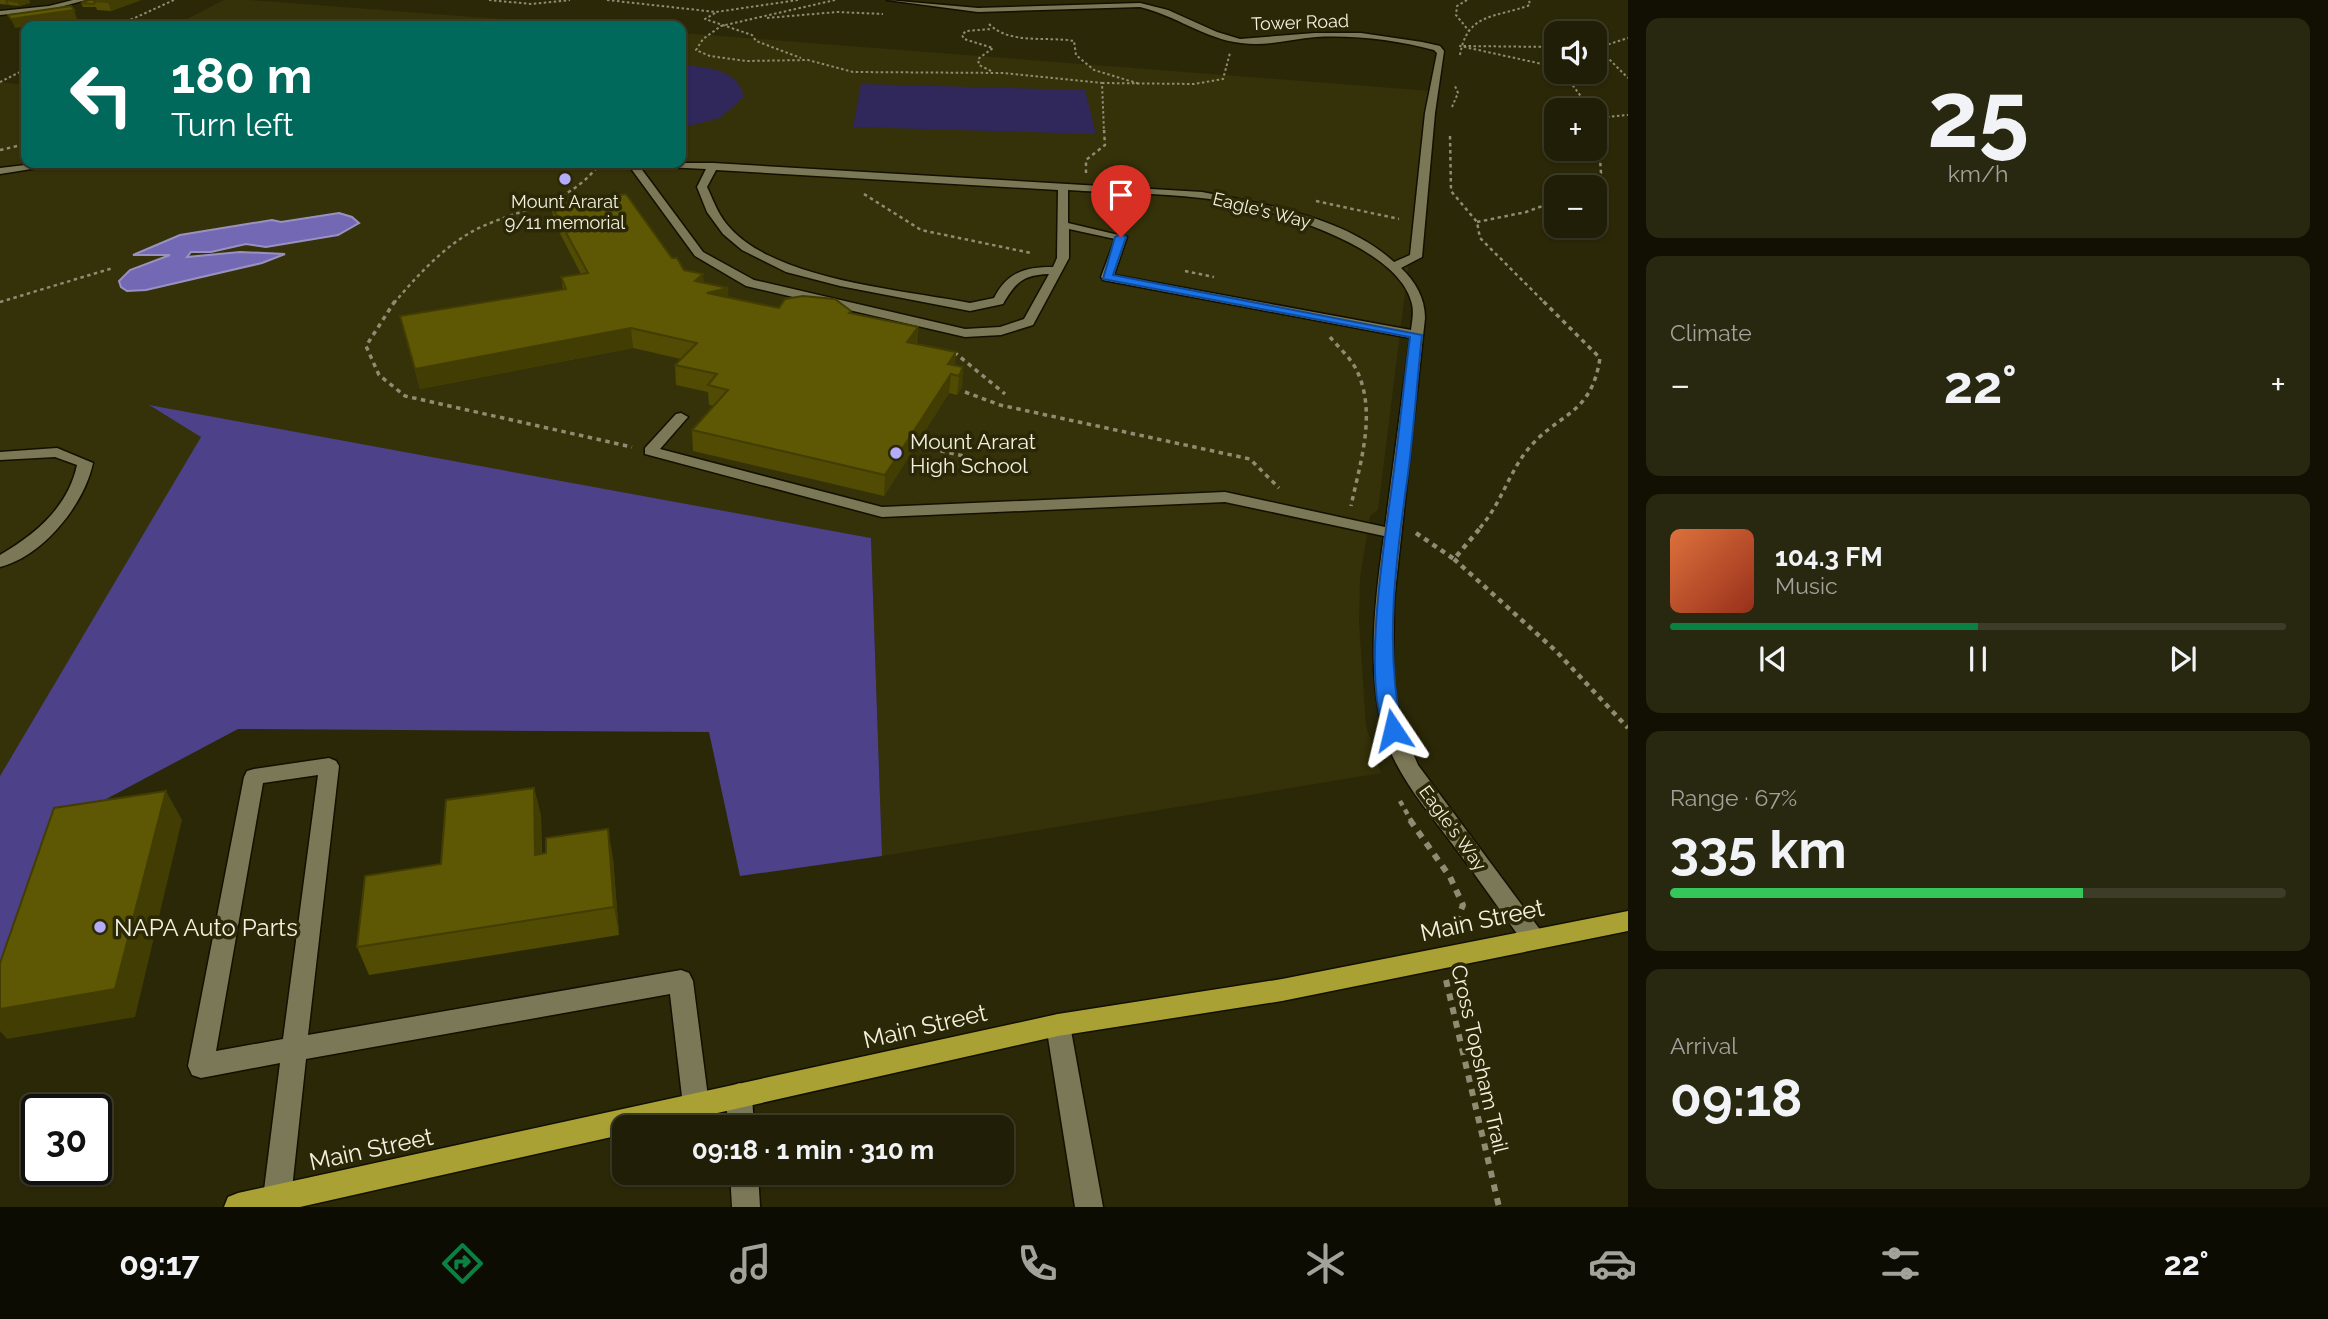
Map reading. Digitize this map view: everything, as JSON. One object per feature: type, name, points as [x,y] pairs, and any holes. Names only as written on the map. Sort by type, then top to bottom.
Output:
[{"type":"main road","name":"Main Street","points":[[238,1207],[1058,1025],[1282,990],[1628,921]]},
{"type":"street","points":[[0,13],[50,8],[82,0]]},
{"type":"street","name":"Tower Road","points":[[891,0],[978,10],[1140,5],[1162,9],[1218,36],[1234,40],[1353,36],[1427,45],[1439,50],[1441,53],[1430,113],[1416,257],[1393,267]]},
{"type":"street","name":"Eagle's Way","points":[[686,165],[1202,195],[1257,205],[1341,234],[1393,267],[1411,288],[1418,302],[1420,317],[1401,473],[1391,528],[1384,650],[1387,701],[1393,730],[1404,759],[1423,789],[1533,938]]},
{"type":"street","points":[[713,166],[702,187],[718,223],[747,250],[793,272],[970,307],[999,301],[1006,285],[1021,271],[1060,264]]},
{"type":"street","points":[[0,171],[24,168]]},
{"type":"street","points":[[636,168],[699,254],[758,285],[965,333],[1001,331],[1029,322],[1060,264],[1063,185]]},
{"type":"street","points":[[1063,226],[1121,237],[1107,277],[1416,335]]},
{"type":"street","points":[[681,417],[650,451],[882,512],[1225,496],[1391,528]]},
{"type":"street","points":[[0,456],[57,452],[85,463],[83,482],[60,517],[19,551],[0,562]]},
{"type":"street","points":[[277,1198],[294,1049],[320,833],[329,766],[254,777],[201,1066],[294,1049],[681,981],[696,1105]]},
{"type":"street","points":[[1058,1025],[1089,1207]]},
{"type":"street","points":[[739,1096],[740,1115]]},
{"type":"street","points":[[745,1185],[746,1207]]},
{"type":"path","points":[[128,21],[174,0]]},
{"type":"path","points":[[489,0],[531,4],[570,0]]},
{"type":"path","points":[[607,0],[716,12],[798,0]]},
{"type":"path","points":[[808,60],[746,61],[710,56],[696,50],[703,38],[721,26],[835,0]]},
{"type":"path","points":[[1467,0],[1457,6],[1456,15],[1469,31]]},
{"type":"path","points":[[1459,59],[1460,46],[1469,31],[1485,16],[1522,9],[1530,5],[1530,0]]},
{"type":"path","points":[[716,12],[705,19],[752,35],[756,41],[808,60],[853,72],[993,72],[1102,83],[1194,84],[1223,79],[1234,40]]},
{"type":"path","points":[[756,18],[837,12],[893,14]]},
{"type":"path","points":[[985,21],[992,29],[1011,37],[1057,37],[1074,41],[1076,55],[1094,70],[1140,84]]},
{"type":"path","points":[[992,29],[966,31],[962,35],[993,48],[978,59],[979,65],[993,72]]},
{"type":"path","points":[[1607,46],[1628,38]]},
{"type":"path","points":[[1460,46],[1544,47]]},
{"type":"path","points":[[1460,46],[1544,66]]},
{"type":"path","points":[[1607,57],[1628,78]]},
{"type":"path","points":[[0,82],[21,72]]},
{"type":"path","points":[[1449,115],[1458,93],[1454,80]]},
{"type":"path","points":[[1086,187],[1086,160],[1105,145],[1102,83]]},
{"type":"path","points":[[1607,117],[1628,115]]},
{"type":"path","points":[[1449,128],[1451,191],[1476,222],[1480,238],[1600,358],[1599,377],[1577,412],[1551,427],[1526,452],[1503,497],[1454,559]]},
{"type":"path","points":[[0,150],[21,145]]},
{"type":"path","points":[[596,168],[582,186],[564,197],[471,233],[388,309],[369,335],[366,346],[379,375],[405,396],[650,451]]},
{"type":"path","points":[[854,188],[921,230],[1060,264]]},
{"type":"path","points":[[1476,222],[1526,212],[1544,205]]},
{"type":"path","points":[[0,302],[113,268]]},
{"type":"path","points":[[1180,270],[1217,278]]},
{"type":"path","points":[[1329,319],[1325,331],[1357,372],[1364,402],[1364,441],[1349,513],[1367,522]]},
{"type":"path","points":[[951,350],[1004,394]]},
{"type":"path","points":[[965,392],[1000,405],[1250,459],[1288,498]]},
{"type":"path","points":[[923,447],[968,457]]},
{"type":"path","points":[[1391,528],[1410,529],[1454,559],[1556,651],[1628,728]]},
{"type":"path","name":"Cross Topsham Trail","points":[[1397,795],[1407,818],[1459,891],[1463,905],[1441,957],[1499,1207]]},
{"type":"shaded area","points":[[224,0],[250,0],[526,21],[183,21]]},
{"type":"shaded area","name":"Mount Ararat High School","points":[[686,33],[1430,91],[1378,510],[1370,516],[1360,578],[1359,623],[1366,726],[1381,773],[882,856],[871,538],[151,407],[202,436],[0,776],[0,82],[21,84],[21,168],[686,168]]},
{"type":"shaded area","points":[[686,66],[719,71],[735,80],[741,87],[744,97],[720,118],[686,127]]},
{"type":"shaded area","points":[[861,84],[1085,90],[1096,134],[853,127]]},
{"type":"shaded area","points":[[339,213],[352,217],[359,223],[338,235],[266,247],[246,244],[211,252],[191,252],[187,257],[240,252],[285,254],[262,263],[146,290],[127,291],[121,287],[119,281],[130,270],[170,255],[133,255],[180,235],[272,220],[281,222]]},
{"type":"shaded area","points":[[149,405],[871,538],[882,856],[740,876],[709,732],[238,729],[61,823],[0,999],[0,776],[201,437]]},
{"type":"building","points":[[97,0],[93,4],[81,3]]},
{"type":"building","points":[[71,6],[74,10],[11,19],[8,15]]},
{"type":"building","name":"Mount Ararat High School","points":[[626,194],[672,258],[677,258],[684,270],[703,274],[695,281],[728,288],[707,293],[779,308],[785,299],[803,296],[835,299],[851,311],[849,313],[918,327],[907,342],[956,352],[948,364],[963,367],[959,376],[951,374],[885,475],[692,430],[728,390],[708,385],[717,374],[675,365],[697,343],[631,328],[415,369],[400,316],[566,289],[561,277],[588,273],[551,205]]},
{"type":"building","points":[[534,788],[535,855],[546,853],[546,838],[608,829],[614,907],[357,947],[365,876],[441,864],[446,800]]},
{"type":"building","name":"NAPA Auto Parts","points":[[166,791],[115,989],[0,1009],[0,963],[54,808]]},
{"type":"place","name":"Mount Ararat 9/11 memorial","points":[[565,179]]},
{"type":"place","name":"Mount Ararat High School","points":[[896,453]]},
{"type":"place","name":"NAPA Auto Parts","points":[[100,927]]},
{"type":"route","points":[[1121,237],[1107,277],[1416,335],[1401,473],[1391,533],[1384,650],[1387,701],[1393,730]]}]
